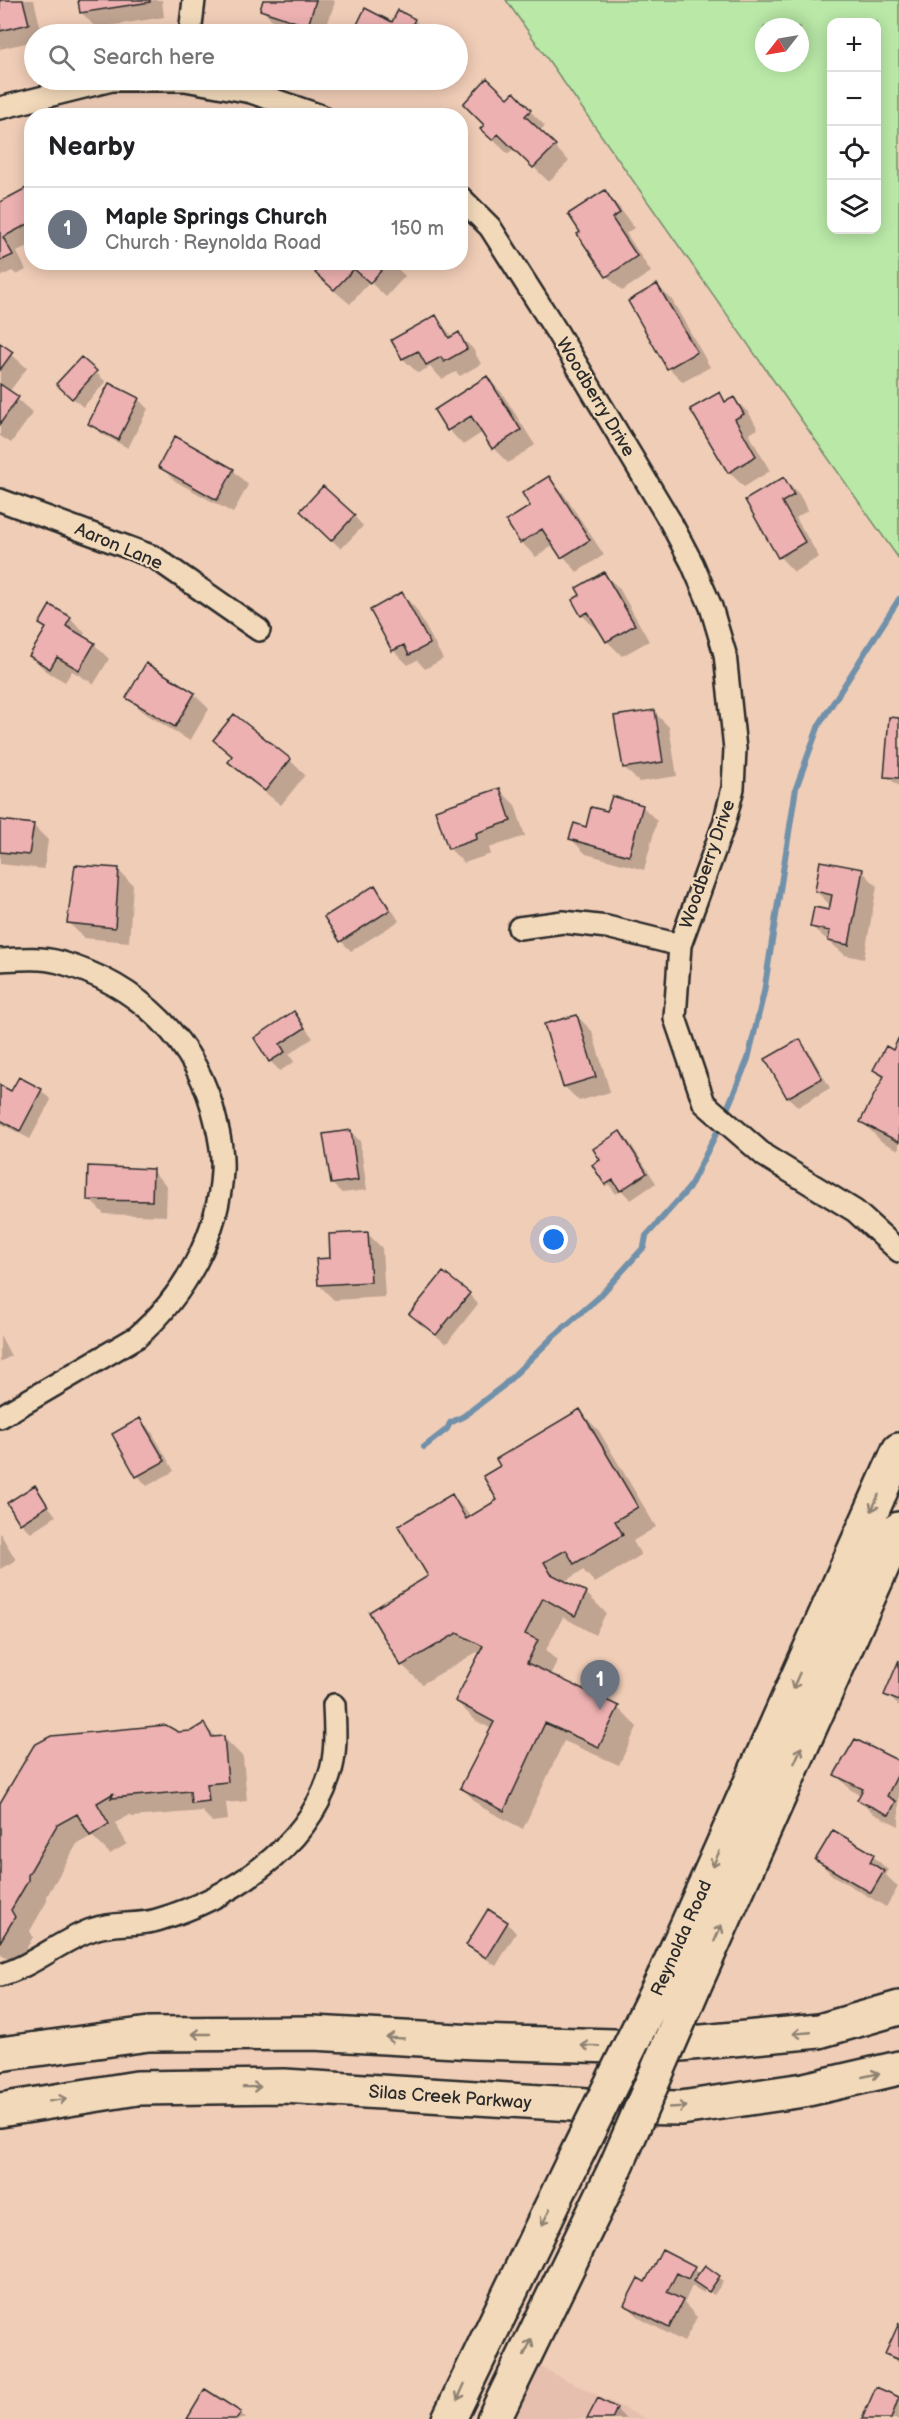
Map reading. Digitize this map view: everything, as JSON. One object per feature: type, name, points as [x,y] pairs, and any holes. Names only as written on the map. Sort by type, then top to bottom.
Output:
[{"type":"main road","name":"Reynolda Road","points":[[494,2419],[615,2169],[679,1981],[899,1450]]},
{"type":"main road","name":"Reynolda Road","points":[[449,2419],[572,2164],[679,1981],[899,1529]]},
{"type":"main road","points":[[0,2054],[149,2034],[313,2033],[474,2042],[649,2047],[819,2031],[899,2008]]},
{"type":"main road","name":"Silas Creek Parkway","points":[[0,2109],[136,2088],[284,2086],[620,2107],[681,2108],[804,2090],[899,2068]]},
{"type":"street","points":[[191,24],[194,0]]},
{"type":"street","points":[[0,108],[72,90]]},
{"type":"street","points":[[240,90],[298,108]]},
{"type":"street","name":"Woodberry Drive","points":[[468,205],[490,227],[557,332],[670,521],[693,563],[711,607],[722,644],[735,749],[733,788],[724,824],[680,945],[675,1018],[704,1103],[765,1156],[855,1211],[899,1251]]},
{"type":"street","name":"Aaron Lane","points":[[0,500],[154,557],[259,630]]},
{"type":"street","points":[[519,928],[563,922],[607,927],[680,945]]},
{"type":"street","points":[[0,960],[57,962],[84,970],[118,987],[142,1003],[170,1029],[189,1052],[202,1077],[220,1141],[222,1170],[208,1235],[197,1262],[182,1287],[152,1324],[137,1337],[0,1417]]},
{"type":"street","points":[[0,1975],[35,1960],[67,1940],[96,1928],[155,1921],[195,1906],[267,1863],[295,1837],[319,1802],[330,1775],[335,1743],[334,1705]]},
{"type":"shaded area","points":[[522,2358],[646,2419],[494,2419]]},
{"type":"green space","points":[[506,0],[899,0],[899,559]]},
{"type":"building","points":[[0,0],[23,0],[29,24],[0,31]]},
{"type":"building","points":[[78,0],[150,0],[150,2],[80,13]]},
{"type":"building","points":[[263,0],[316,0],[309,24],[302,24],[260,10]]},
{"type":"building","points":[[365,8],[392,22],[398,10],[415,19],[413,24],[357,24]]},
{"type":"building","points":[[487,78],[508,98],[514,92],[531,110],[525,116],[556,145],[533,168],[498,134],[492,140],[480,129],[484,125],[463,104]]},
{"type":"building","points":[[24,189],[24,226],[3,237],[13,255],[0,261],[0,202]]},
{"type":"building","points":[[605,190],[620,213],[612,218],[637,256],[606,277],[577,234],[580,232],[568,214]]},
{"type":"building","points":[[317,270],[353,270],[334,290],[315,273]]},
{"type":"building","points":[[355,270],[382,270],[370,283]]},
{"type":"building","points":[[657,284],[697,352],[667,369],[628,301]]},
{"type":"building","points":[[436,315],[449,338],[459,332],[467,349],[444,362],[441,357],[426,365],[418,351],[402,359],[391,340]]},
{"type":"building","points":[[0,343],[13,352],[0,370]]},
{"type":"building","points":[[81,357],[97,371],[72,399],[56,384]]},
{"type":"building","points":[[487,376],[521,430],[492,449],[471,416],[447,431],[434,410]]},
{"type":"building","points":[[109,383],[139,398],[118,440],[88,424]]},
{"type":"building","points":[[0,384],[19,397],[0,424]]},
{"type":"building","points":[[720,392],[725,402],[734,397],[744,414],[735,419],[756,456],[728,473],[690,409]]},
{"type":"building","points":[[175,436],[234,469],[217,500],[158,467]]},
{"type":"building","points":[[549,476],[590,540],[561,558],[542,529],[520,543],[506,521],[530,506],[522,493]]},
{"type":"building","points":[[784,477],[794,495],[782,502],[805,542],[778,558],[745,500]]},
{"type":"building","points":[[323,486],[355,515],[331,541],[300,511]]},
{"type":"building","points":[[604,572],[635,625],[606,642],[588,612],[581,616],[572,600],[580,595],[576,588]]},
{"type":"building","points":[[402,592],[430,644],[409,655],[404,645],[392,651],[370,610]]},
{"type":"building","points":[[50,605],[71,617],[66,626],[95,643],[79,670],[57,657],[50,669],[29,656],[46,628],[39,624]]},
{"type":"building","points":[[146,663],[195,693],[175,727],[126,698]]},
{"type":"building","points":[[655,710],[663,762],[623,768],[614,716]]},
{"type":"building","points":[[234,714],[291,759],[265,791],[228,762],[232,756],[213,740]]},
{"type":"building","points":[[889,717],[899,718],[899,778],[884,777]]},
{"type":"building","points":[[500,788],[511,821],[476,833],[477,839],[448,849],[435,810]]},
{"type":"building","points":[[612,796],[643,805],[629,856],[569,839],[574,823],[586,827],[591,807],[607,811]]},
{"type":"building","points":[[0,820],[34,824],[29,855],[0,852]]},
{"type":"building","points":[[820,861],[863,869],[849,945],[828,941],[830,931],[810,927],[814,907],[829,910],[832,895],[815,891]]},
{"type":"building","points":[[75,865],[119,868],[115,928],[67,923]]},
{"type":"building","points":[[375,885],[390,910],[340,942],[324,917]]},
{"type":"building","points":[[294,1011],[305,1028],[280,1044],[285,1052],[269,1062],[254,1038]]},
{"type":"building","points":[[577,1015],[596,1077],[563,1087],[544,1024]]},
{"type":"building","points":[[899,1037],[899,1142],[860,1122],[884,1076],[873,1070],[886,1046],[893,1050]]},
{"type":"building","points":[[800,1039],[822,1078],[787,1098],[765,1059]]},
{"type":"building","points":[[19,1077],[42,1089],[20,1131],[0,1120],[0,1085],[11,1091]]},
{"type":"building","points":[[351,1130],[358,1180],[331,1184],[323,1134]]},
{"type":"building","points":[[620,1131],[647,1173],[620,1191],[613,1180],[605,1185],[592,1165],[600,1160],[593,1149]]},
{"type":"building","points":[[88,1166],[153,1169],[152,1201],[87,1200]]},
{"type":"building","points":[[368,1232],[371,1282],[318,1285],[316,1259],[330,1258],[329,1234]]},
{"type":"building","points":[[443,1272],[470,1293],[436,1335],[409,1314]]},
{"type":"building","points":[[580,1409],[638,1507],[615,1521],[623,1535],[574,1564],[566,1550],[544,1562],[551,1574],[587,1592],[575,1616],[543,1598],[525,1634],[538,1640],[527,1663],[619,1706],[599,1747],[545,1723],[504,1811],[460,1788],[494,1722],[455,1701],[483,1646],[457,1633],[401,1666],[369,1612],[428,1576],[398,1526],[452,1494],[466,1519],[497,1500],[483,1476],[500,1466],[496,1459]]},
{"type":"building","points":[[140,1418],[165,1461],[136,1477],[112,1434]]},
{"type":"building","points":[[35,1485],[48,1506],[20,1524],[7,1503]]},
{"type":"building","points":[[899,1660],[899,1701],[884,1695]]},
{"type":"building","points":[[204,1723],[212,1737],[224,1736],[228,1782],[207,1784],[209,1801],[191,1803],[190,1791],[111,1798],[114,1793],[97,1803],[109,1824],[90,1836],[77,1814],[57,1825],[28,1875],[28,1881],[11,1910],[15,1917],[0,1942],[0,1803],[34,1745],[51,1736],[166,1725],[178,1732],[191,1731]]},
{"type":"building","points":[[855,1739],[899,1761],[899,1772],[887,1796],[896,1801],[889,1815],[857,1800],[863,1789],[834,1775]]},
{"type":"building","points":[[833,1830],[874,1854],[870,1862],[884,1871],[871,1893],[815,1860]]},
{"type":"building","points":[[488,1909],[508,1922],[486,1958],[466,1945]]},
{"type":"building","points":[[662,2249],[695,2266],[688,2279],[677,2273],[667,2292],[683,2300],[669,2328],[624,2305],[638,2278],[645,2282]]},
{"type":"building","points":[[705,2265],[720,2276],[709,2292],[693,2281]]},
{"type":"building","points":[[899,2323],[899,2360],[885,2354]]},
{"type":"building","points":[[876,2387],[899,2397],[891,2419],[862,2419]]},
{"type":"building","points":[[205,2389],[241,2412],[237,2419],[187,2419]]},
{"type":"building","points":[[598,2398],[617,2408],[612,2419],[587,2419]]},
{"type":"waterway","points":[[725,1114],[748,1059],[764,992],[796,788],[819,725],[899,599]]},
{"type":"waterway","points":[[424,1447],[447,1429],[450,1423],[464,1416],[503,1386],[554,1336],[598,1298],[644,1247],[646,1236],[689,1188],[721,1124]]},
{"type":"place","name":"Maple Springs Church","points":[[600,1710]]}]
